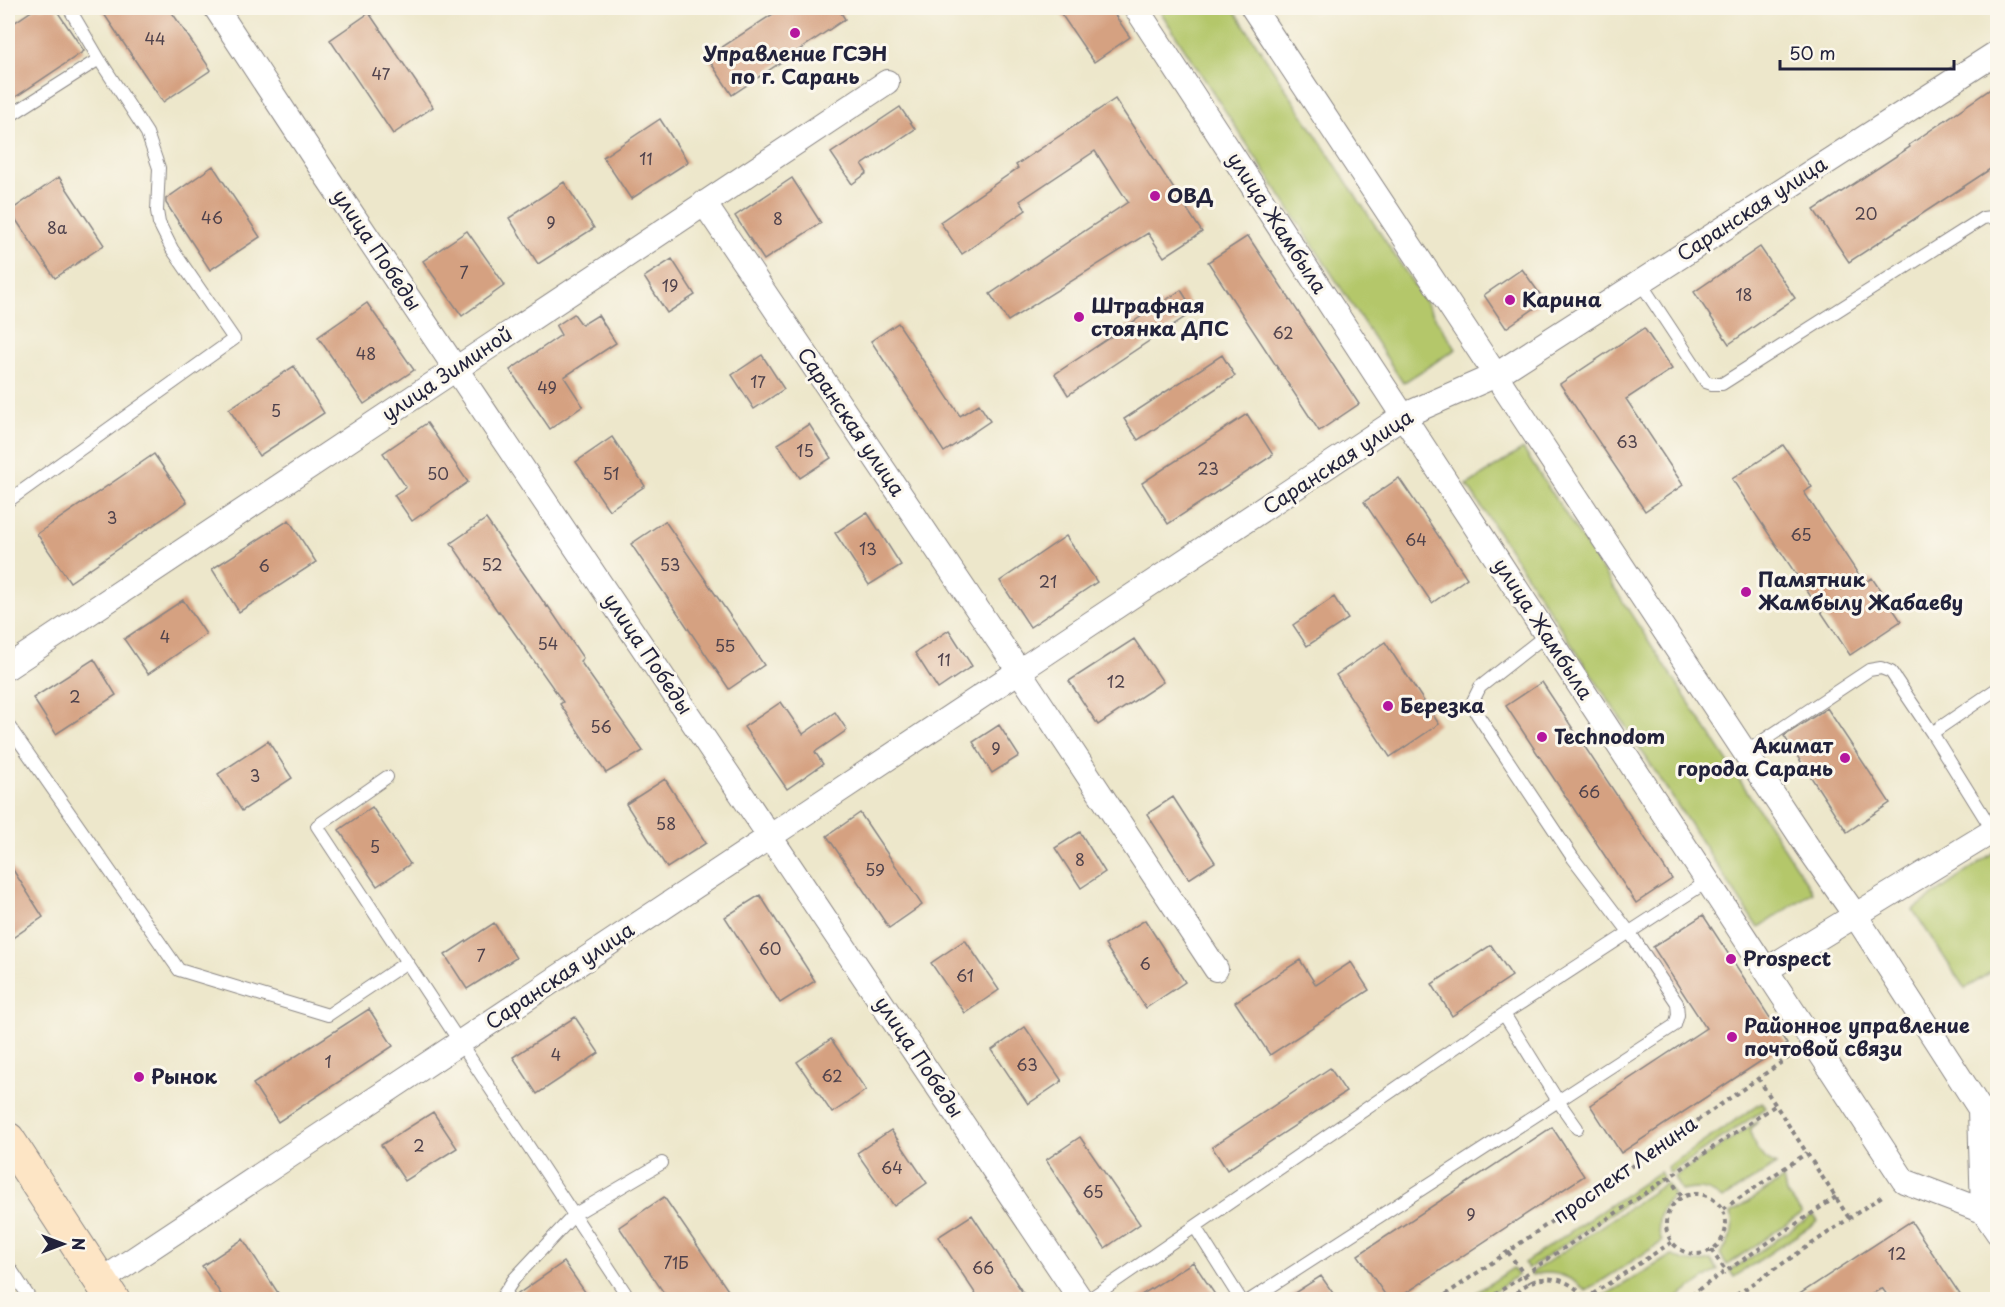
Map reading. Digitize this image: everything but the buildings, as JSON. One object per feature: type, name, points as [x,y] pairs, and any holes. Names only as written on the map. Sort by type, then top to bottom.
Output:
[{"type":"main road","points":[[8,1139],[107,1290]]},
{"type":"street","name":"улица Победы","points":[[216,8],[1081,1299]]},
{"type":"street","name":"улица Жамбыла","points":[[1136,8],[1904,1181]]},
{"type":"street","points":[[1253,8],[1807,846],[1855,915],[1980,1109],[1983,1211],[1997,1232]]},
{"type":"street","name":"Саранская улица","points":[[107,1290],[460,1042],[1403,416],[1496,375],[1998,52]]},
{"type":"street","name":"улица Зиминой","points":[[8,667],[887,82]]},
{"type":"street","name":"Саранская улица","points":[[704,203],[1019,671],[1216,969]]},
{"type":"street","points":[[1766,969],[1995,829]]},
{"type":"street","points":[[1904,1181],[1983,1211]]},
{"type":"lane","points":[[8,501],[234,339],[172,249],[159,223],[157,211],[159,168],[147,133],[69,8]]},
{"type":"lane","points":[[8,117],[99,59]]},
{"type":"lane","points":[[1640,282],[1706,382],[1722,384],[1983,218],[1991,217],[1998,220]]},
{"type":"lane","points":[[1250,1299],[1675,1025],[1678,1015],[1677,1003],[1630,933],[1573,858],[1477,714],[1473,701],[1480,687],[1546,635]]},
{"type":"lane","points":[[1746,752],[1869,670],[1881,668],[1891,672],[1995,829]]},
{"type":"lane","points":[[1932,733],[1998,688]]},
{"type":"lane","points":[[8,725],[179,970],[328,1015],[407,962]]},
{"type":"lane","points":[[387,777],[317,826],[630,1299]]},
{"type":"lane","points":[[1088,1299],[1504,1014],[1708,881]]},
{"type":"lane","points":[[1504,1014],[1577,1128]]},
{"type":"lane","points":[[500,1299],[514,1279],[575,1214],[662,1163]]},
{"type":"lane","points":[[1195,1227],[1241,1299]]},
{"type":"lane","points":[[8,1265],[31,1299]]},
{"type":"path","name":"проспект Ленина","points":[[1438,1299],[1812,1041]]},
{"type":"path","points":[[1758,1078],[1849,1218]]},
{"type":"path","points":[[1487,1299],[1776,1105]]},
{"type":"path","points":[[1723,1209],[1807,1153]]},
{"type":"path","points":[[1669,1177],[1682,1197]]},
{"type":"path","points":[[1729,1299],[1904,1181]]},
{"type":"path","points":[[1697,1193],[1716,1201],[1723,1209],[1727,1219],[1726,1230],[1722,1240],[1711,1250],[1696,1254],[1686,1252],[1672,1242],[1667,1228],[1667,1218],[1670,1208],[1682,1197],[1697,1193]]},
{"type":"path","points":[[1683,1299],[1836,1197]]},
{"type":"path","points":[[1512,1299],[1516,1293],[1530,1283],[1547,1278],[1559,1279],[1571,1284],[1585,1299],[1672,1242]]},
{"type":"path","points":[[1711,1250],[1726,1271]]},
{"type":"path","points":[[1508,1251],[1530,1283]]},
{"type":"green space","points":[[1158,8],[1233,8],[1456,349],[1403,383]]},
{"type":"green space","points":[[1523,449],[1813,892],[1758,928],[1467,485]]},
{"type":"green space","points":[[1997,850],[1997,968],[1965,989],[1913,910]]},
{"type":"green space","points":[[1762,1102],[1766,1108],[1670,1173],[1667,1167]]},
{"type":"green space","points":[[1758,1121],[1751,1129],[1755,1146],[1766,1159],[1776,1165],[1722,1199],[1703,1189],[1681,1191],[1674,1177]]},
{"type":"green space","points":[[1659,1172],[1663,1178],[1528,1269],[1524,1263]]},
{"type":"green space","points":[[1783,1179],[1786,1193],[1802,1213],[1727,1265],[1720,1254],[1731,1235],[1733,1225],[1731,1213]]},
{"type":"green space","points":[[1666,1183],[1674,1195],[1665,1205],[1660,1217],[1659,1229],[1662,1242],[1586,1291],[1562,1275],[1540,1273],[1532,1275],[1531,1273]]},
{"type":"green space","points":[[1813,1215],[1818,1221],[1734,1277],[1730,1271]]},
{"type":"green space","points":[[1672,1255],[1691,1262],[1711,1260],[1718,1270],[1675,1299],[1599,1299]]},
{"type":"green space","points":[[1513,1268],[1518,1275],[1482,1299],[1467,1299]]},
{"type":"place","name":"Управление ГСЭН по г. Сарань","points":[[795,33]]},
{"type":"place","name":"ОВД","points":[[1155,196]]},
{"type":"place","name":"Карина","points":[[1510,300]]},
{"type":"place","name":"Штрафная стоянка ДПС","points":[[1079,317]]},
{"type":"place","name":"Памятник Жамбылу Жабаеву","points":[[1746,592]]},
{"type":"place","name":"Березка","points":[[1388,706]]},
{"type":"place","name":"Technodom","points":[[1542,737]]},
{"type":"place","name":"Акимат города Сарань","points":[[1845,758]]},
{"type":"place","name":"Prospect","points":[[1731,959]]},
{"type":"place","name":"Районное управление почтовой связи","points":[[1732,1037]]},
{"type":"place","name":"Рынок","points":[[139,1077]]}]
